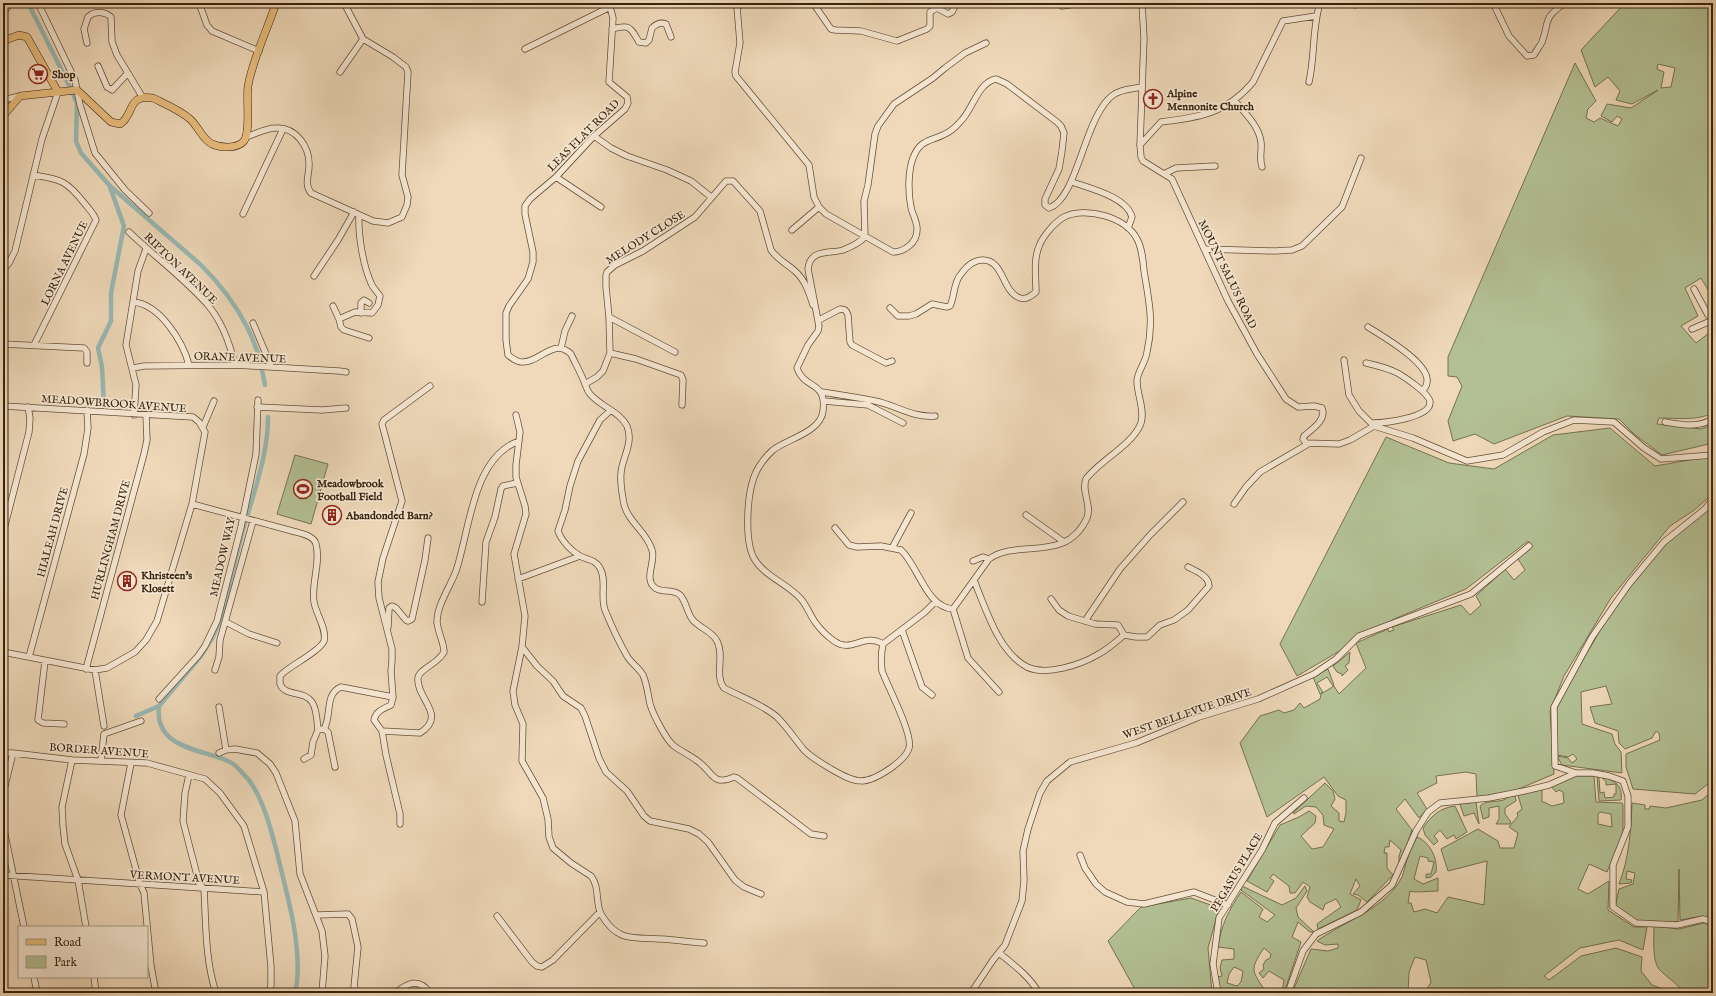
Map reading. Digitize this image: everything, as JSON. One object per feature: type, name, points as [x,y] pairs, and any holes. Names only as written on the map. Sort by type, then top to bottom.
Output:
[{"type":"main road","points":[[3,116],[20,96],[74,90],[116,124],[123,122],[133,103],[143,98],[153,98],[190,119],[204,137],[212,143],[220,146],[234,146],[246,137],[246,102],[248,86],[276,3]]},
{"type":"main road","points":[[3,41],[19,35],[27,37],[59,92]]},
{"type":"street","points":[[38,3],[75,80],[74,90],[95,153],[125,190],[149,213]]},
{"type":"street","points":[[200,3],[207,25],[212,31],[259,51]]},
{"type":"street","points":[[246,137],[276,128],[283,129],[299,137],[305,144],[310,165],[307,184],[311,193],[373,221],[388,223],[398,220],[404,214],[408,197],[402,175],[408,72],[406,67],[393,57],[364,39],[344,3]]},
{"type":"street","points":[[743,3],[734,5],[740,43],[735,72],[736,76],[809,166],[814,197],[819,207],[826,214],[892,252],[904,251],[917,235],[918,229],[910,206],[909,183],[912,159],[925,140],[942,136],[952,131],[962,120],[984,85],[991,80],[996,79],[1007,84],[1057,122],[1062,129],[1063,137],[1059,169],[1045,199],[1045,205],[1050,208],[1054,206],[1072,182],[1089,131],[1104,104],[1112,95],[1121,90],[1142,87]]},
{"type":"street","points":[[813,3],[829,27],[835,30],[861,31],[897,41],[928,29],[930,26],[930,12],[937,8],[948,14],[952,12],[954,8],[953,3]]},
{"type":"street","points":[[817,9],[820,3]]},
{"type":"street","points":[[1062,6],[1082,3]]},
{"type":"street","name":"MOUNT SALUS ROAD","points":[[1142,3],[1144,38],[1140,145],[1141,157],[1143,161],[1172,179],[1231,308],[1257,354],[1286,399],[1298,407],[1314,406],[1322,408],[1323,415],[1320,421],[1304,436],[1304,442],[1308,444]]},
{"type":"street","points":[[1310,82],[1313,65],[1316,16],[1320,3]]},
{"type":"street","points":[[1493,3],[1509,36],[1527,56],[1534,55],[1542,42],[1546,21],[1554,10],[1565,3]]},
{"type":"street","points":[[525,49],[609,5]]},
{"type":"street","name":"LEAS FLAT ROAD","points":[[561,348],[552,349],[527,362],[520,362],[508,355],[506,340],[506,313],[509,306],[528,279],[533,262],[533,252],[525,214],[525,206],[530,199],[556,176],[594,136],[625,109],[628,103],[627,97],[609,82],[613,18],[609,5]]},
{"type":"street","points":[[86,43],[84,29],[88,17],[95,13],[108,14],[111,17],[112,42],[117,55],[143,98]]},
{"type":"street","points":[[1140,145],[1161,122],[1199,117],[1215,112],[1234,100],[1253,82],[1283,21],[1316,16]]},
{"type":"street","points":[[612,29],[627,26],[630,27],[639,42],[646,43],[650,40],[652,28],[660,23],[664,23],[666,24],[671,37]]},
{"type":"street","points":[[340,72],[364,39]]},
{"type":"street","points":[[883,644],[876,640],[869,639],[845,646],[834,641],[815,622],[806,605],[800,598],[760,567],[749,549],[747,536],[753,478],[760,464],[772,451],[808,432],[820,420],[823,412],[824,401],[822,392],[819,388],[804,380],[799,375],[797,368],[808,345],[818,331],[819,320],[808,269],[812,259],[823,252],[843,250],[861,241],[865,237],[864,201],[868,185],[875,134],[878,126],[894,104],[933,78],[965,53],[986,43]]},
{"type":"street","points":[[98,66],[109,90],[112,90],[118,85],[128,73]]},
{"type":"street","points":[[3,270],[9,263],[15,251],[42,140],[59,92]]},
{"type":"street","points":[[3,100],[20,96]]},
{"type":"street","points":[[1234,100],[1254,125],[1258,133],[1261,143],[1260,159],[1262,167]]},
{"type":"street","points":[[243,214],[283,129]]},
{"type":"street","points":[[594,136],[611,148],[627,156],[667,170],[691,181],[711,197]]},
{"type":"street","points":[[1204,249],[1276,251],[1292,250],[1302,246],[1342,206],[1361,158]]},
{"type":"street","points":[[1164,174],[1176,168],[1215,166]]},
{"type":"street","name":"LORNA AVENUE","points":[[33,175],[54,178],[67,184],[82,200],[96,220],[34,345]]},
{"type":"street","points":[[556,176],[601,207]]},
{"type":"street","name":"MELODY CLOSE","points":[[585,384],[597,377],[603,371],[610,353],[609,317],[606,288],[607,272],[615,265],[696,217],[711,197],[726,181],[733,180],[760,211],[774,256],[803,279],[816,311]]},
{"type":"street","points":[[1072,182],[1102,193],[1123,204],[1131,212],[1132,217],[1128,228]]},
{"type":"street","points":[[792,230],[819,207]]},
{"type":"street","points":[[314,276],[356,214]]},
{"type":"street","points":[[339,319],[355,312],[372,313],[378,305],[380,296],[371,285],[356,214]]},
{"type":"street","points":[[890,308],[898,316],[909,316],[932,304],[947,307],[950,306],[957,279],[977,260],[987,260],[996,265],[1012,292],[1020,298],[1029,298],[1036,292],[1037,254],[1040,244],[1052,228],[1064,217],[1080,214],[1098,214],[1117,220],[1128,228],[1137,238],[1142,255],[1150,306],[1151,332],[1147,355],[1137,380],[1142,414],[1141,423],[1132,437],[1086,479],[1084,484],[1089,509],[1087,517],[1082,526],[1068,540],[1053,546],[997,553],[989,559],[953,609]]},
{"type":"street","name":"RIPTON AVENUE","points":[[129,232],[208,305],[220,323],[231,349],[235,365]]},
{"type":"street","points":[[134,415],[136,384],[126,345],[138,271],[146,248]]},
{"type":"street","points":[[1692,328],[1713,320],[1708,315],[1694,289]]},
{"type":"street","points":[[362,313],[361,303],[364,300],[369,303]]},
{"type":"street","points":[[133,302],[146,305],[163,318],[182,345],[189,365]]},
{"type":"street","points":[[333,306],[341,327],[344,330],[369,338]]},
{"type":"street","points":[[819,320],[840,309],[844,309],[847,311],[848,315],[850,342],[852,345],[886,364],[892,360]]},
{"type":"street","points":[[572,316],[565,331],[561,348],[567,350],[571,354],[589,394],[622,419],[627,427],[629,436],[628,450],[621,472],[624,504],[627,514],[643,533],[652,548],[654,560],[650,578],[654,587],[659,590],[675,592],[680,595],[693,620],[716,639],[720,651],[720,683],[724,688],[768,710],[813,758],[854,781],[878,777],[902,760],[909,748],[908,734],[882,671],[880,661],[883,644],[935,602]]},
{"type":"street","points":[[609,317],[676,352]]},
{"type":"street","points":[[253,323],[271,366]]},
{"type":"street","points":[[1368,327],[1407,352],[1417,363],[1427,377],[1428,384],[1423,390]]},
{"type":"street","points":[[3,344],[85,349],[87,352],[87,363]]},
{"type":"street","points":[[610,353],[630,357],[681,375],[683,380],[682,405]]},
{"type":"street","points":[[1344,360],[1349,395],[1359,411],[1373,424],[1414,438],[1467,461],[1503,455],[1543,432],[1574,420],[1614,422],[1644,448],[1661,459],[1713,455]]},
{"type":"street","points":[[1234,504],[1246,487],[1260,472],[1308,444],[1339,444],[1350,440],[1373,424],[1391,422],[1420,414],[1426,410],[1430,404],[1430,400],[1423,390],[1394,372],[1366,364]]},
{"type":"street","name":"ORANE AVENUE","points":[[133,368],[189,365],[235,365],[271,366],[346,372]]},
{"type":"street","points":[[400,824],[400,814],[382,731],[374,720],[374,716],[377,712],[390,705],[393,697],[391,671],[392,649],[379,598],[379,577],[383,558],[402,501],[382,424],[384,420],[430,386]]},
{"type":"street","points":[[822,392],[876,401],[905,412],[924,417],[935,416]]},
{"type":"street","name":"MEADOW WAY","points":[[159,699],[198,656],[215,626],[239,534],[256,454],[258,400]]},
{"type":"street","points":[[3,652],[96,670],[107,668],[135,652],[146,640],[157,621],[192,504],[205,438],[203,427],[214,401]]},
{"type":"street","points":[[824,401],[868,405],[903,424]]},
{"type":"street","name":"MEADOWBROOK AVENUE","points":[[3,406],[87,410],[134,415],[193,417],[203,427]]},
{"type":"street","points":[[3,533],[29,432],[30,418],[28,407]]},
{"type":"street","points":[[257,407],[322,410],[346,408]]},
{"type":"street","name":"HIALEAH DRIVE","points":[[29,657],[84,454],[88,428],[87,410]]},
{"type":"street","points":[[610,411],[597,425],[578,461],[558,531],[572,550],[580,556],[595,562],[600,568],[603,578],[602,596],[604,608],[628,658],[643,674],[651,705],[665,734],[673,746],[700,763],[714,778],[719,781],[725,781],[734,777],[737,778],[811,834],[824,836]]},
{"type":"street","name":"HURLINGHAM DRIVE","points":[[86,668],[144,454],[147,440],[146,415]]},
{"type":"street","points":[[516,415],[520,432],[516,465],[517,483],[525,506],[526,514],[514,554],[525,616],[522,647],[513,691],[523,724],[522,761],[543,798],[548,819],[548,837],[561,856],[591,876],[594,880],[598,890],[600,912],[614,930],[633,939],[660,939],[704,943]]},
{"type":"street","points":[[1665,422],[1681,425],[1704,424],[1713,419]]},
{"type":"street","points":[[382,731],[420,733],[429,726],[432,716],[421,690],[418,678],[420,672],[435,663],[444,652],[437,623],[438,614],[456,571],[476,492],[497,454],[509,445],[519,441]]},
{"type":"street","points":[[482,602],[486,542],[495,517],[501,489],[503,486],[517,483]]},
{"type":"street","points":[[1576,774],[1555,766],[1554,707],[1592,637],[1629,584],[1664,542],[1705,509],[1713,499]]},
{"type":"street","points":[[1085,621],[1120,569],[1182,502]]},
{"type":"street","points":[[192,504],[253,522],[296,532],[312,538],[316,543],[317,557],[313,591],[314,603],[324,634],[324,640],[317,648],[283,673],[280,679],[281,688],[285,691],[307,697],[312,702],[318,730],[313,742],[311,755],[304,760]]},
{"type":"street","points":[[892,548],[911,513]]},
{"type":"street","points":[[1026,515],[1064,542]]},
{"type":"street","points":[[215,670],[219,657],[220,640],[253,522]]},
{"type":"street","points":[[835,528],[849,545],[858,547],[881,546],[901,550],[935,602],[946,608],[953,609]]},
{"type":"street","points":[[388,634],[390,608],[392,606],[396,608],[406,620],[408,621],[412,619],[425,560],[428,538]]},
{"type":"street","name":"WEST BELLEVUE DRIVE","points":[[971,993],[1005,945],[1022,901],[1024,881],[1023,851],[1028,829],[1040,794],[1047,781],[1070,762],[1136,742],[1199,717],[1258,699],[1314,674],[1336,659],[1359,636],[1471,594],[1529,546]]},
{"type":"street","points":[[518,579],[580,556]]},
{"type":"street","points":[[973,562],[983,557],[989,559]]},
{"type":"street","points":[[974,580],[997,635],[1020,662],[1028,667],[1040,670],[1068,667],[1098,655],[1124,635],[1147,637],[1160,625],[1174,620],[1188,610],[1209,586],[1207,579],[1188,567]]},
{"type":"street","points":[[1051,599],[1059,610],[1068,616],[1095,624],[1118,624],[1124,635]]},
{"type":"street","points":[[953,609],[968,658],[974,667],[998,692]]},
{"type":"street","points":[[226,622],[249,634],[277,642]]},
{"type":"street","points":[[902,630],[922,686],[932,695]]},
{"type":"street","points":[[522,647],[537,666],[554,681],[563,696],[581,708],[599,758],[606,772],[627,791],[644,816],[650,820],[689,829],[699,834],[708,842],[735,880],[744,887],[761,894]]},
{"type":"street","points":[[45,661],[38,720],[43,723],[64,724]]},
{"type":"street","points":[[96,670],[104,726]]},
{"type":"street","points":[[324,729],[327,723],[332,694],[337,688],[345,687],[393,697]]},
{"type":"street","points":[[219,707],[226,750]]},
{"type":"street","points":[[101,761],[104,734],[141,721]]},
{"type":"street","points":[[318,730],[324,729]]},
{"type":"street","points":[[324,729],[328,732],[335,767]]},
{"type":"street","points":[[219,753],[226,750],[250,751],[258,753],[270,764],[276,773],[295,821],[300,874],[322,931],[325,956],[322,993]]},
{"type":"street","name":"BORDER AVENUE","points":[[3,753],[72,760],[147,763],[205,779],[213,785],[242,823],[264,892]]},
{"type":"street","points":[[3,794],[13,753]]},
{"type":"street","points":[[72,760],[62,808],[66,844],[78,880],[86,926]]},
{"type":"street","points":[[131,762],[121,815],[140,884],[144,893],[147,926]]},
{"type":"street","points":[[1288,993],[1303,951],[1316,934],[1361,912],[1392,885],[1416,831],[1428,812],[1440,804],[1488,798],[1524,791],[1549,785],[1576,774],[1593,773],[1609,776],[1623,781],[1628,796],[1628,828],[1613,865],[1613,907],[1636,923],[1678,926],[1703,919],[1713,922]]},
{"type":"street","points":[[190,775],[185,792],[183,821],[199,883],[204,889],[205,941],[216,993]]},
{"type":"street","name":"PEGASUS PLACE","points":[[1218,993],[1213,964],[1219,918],[1262,850],[1275,823],[1304,798]]},
{"type":"street","points":[[3,825],[24,926]]},
{"type":"street","points":[[1080,855],[1085,868],[1096,884],[1105,892],[1127,902],[1144,904],[1194,892],[1228,905]]},
{"type":"street","name":"VERMONT AVENUE","points":[[3,875],[264,892]]},
{"type":"street","points":[[264,892],[270,960],[270,993]]},
{"type":"street","points":[[497,916],[532,962],[542,968],[553,960],[600,912]]},
{"type":"street","points":[[316,915],[341,913],[348,914],[352,918],[358,947],[354,987],[357,991],[362,993]]},
{"type":"street","points":[[148,935],[151,966],[156,993]]},
{"type":"street","points":[[999,953],[1019,968],[1033,983],[1039,993]]},
{"type":"street","points":[[34,978],[37,993]]},
{"type":"street","points":[[94,978],[96,993]]},
{"type":"street","points":[[395,993],[407,984],[413,983],[426,988],[430,993]]},
{"type":"green space","points":[[1625,3],[1713,3],[1713,298],[1701,278],[1685,288],[1698,316],[1681,326],[1696,343],[1713,330],[1713,413],[1707,416],[1694,418],[1659,418],[1657,424],[1701,429],[1713,424],[1713,443],[1662,455],[1634,434],[1619,419],[1567,416],[1494,444],[1475,434],[1453,441],[1448,421],[1462,386],[1457,377],[1448,376],[1448,357],[1575,63],[1596,101],[1588,109],[1586,118],[1594,122],[1600,118],[1618,126],[1622,119],[1617,116],[1612,122],[1601,116],[1607,104],[1631,108],[1658,90],[1632,104],[1616,100],[1620,91],[1608,77],[1595,87],[1581,50]],"holes":[[[1658,64],[1675,68],[1671,87],[1661,88],[1664,72],[1657,69]]]},
{"type":"green space","points":[[1610,428],[1655,466],[1713,456],[1713,491],[1706,500],[1693,511],[1670,526],[1611,598],[1564,676],[1550,711],[1554,774],[1514,791],[1477,797],[1476,774],[1466,772],[1436,776],[1437,783],[1417,793],[1427,809],[1419,818],[1405,799],[1396,809],[1412,830],[1399,867],[1399,856],[1401,850],[1390,840],[1389,847],[1385,847],[1384,853],[1387,853],[1387,868],[1393,875],[1367,902],[1358,895],[1353,894],[1360,886],[1356,879],[1350,894],[1361,900],[1357,910],[1318,929],[1317,924],[1341,907],[1336,899],[1325,904],[1323,910],[1310,902],[1307,897],[1310,887],[1303,882],[1295,893],[1290,893],[1289,886],[1273,874],[1270,878],[1274,881],[1267,892],[1247,881],[1280,825],[1309,811],[1316,816],[1315,823],[1301,836],[1312,849],[1323,847],[1334,829],[1324,825],[1323,815],[1316,807],[1306,806],[1294,814],[1293,813],[1325,783],[1333,791],[1335,799],[1331,806],[1339,813],[1339,821],[1344,822],[1346,813],[1346,800],[1338,796],[1324,777],[1267,817],[1240,743],[1260,716],[1279,710],[1284,713],[1294,710],[1300,703],[1304,708],[1320,699],[1321,694],[1334,686],[1339,694],[1366,668],[1356,643],[1388,629],[1389,632],[1394,630],[1392,627],[1461,605],[1470,615],[1481,605],[1476,596],[1505,569],[1514,580],[1525,570],[1518,559],[1531,546],[1528,541],[1466,589],[1394,619],[1297,676],[1280,644],[1386,437],[1449,463],[1494,469],[1553,435]]},
{"type":"green space","name":"Meadowbrook Football Field","points":[[295,455],[328,464],[311,524],[277,514]]},
{"type":"green space","points":[[1713,503],[1713,780],[1695,794],[1633,789],[1626,767],[1626,754],[1660,740],[1659,733],[1656,731],[1652,738],[1625,749],[1619,743],[1618,731],[1595,723],[1590,707],[1612,704],[1606,686],[1581,692],[1582,724],[1612,734],[1615,744],[1621,752],[1622,773],[1562,765],[1557,756],[1568,758],[1572,763],[1577,759],[1573,754],[1568,757],[1557,755],[1556,709],[1569,684],[1605,622],[1634,580],[1665,543]]},
{"type":"green space","points":[[1350,652],[1349,663],[1345,666],[1348,670],[1342,676],[1342,674],[1337,672],[1333,666]]},
{"type":"green space","points":[[1328,669],[1334,685],[1333,686],[1327,677],[1317,683],[1323,692],[1320,694],[1313,677]]},
{"type":"green space","points":[[1576,776],[1594,776],[1596,802],[1622,803],[1623,833],[1607,872],[1589,864],[1578,889],[1588,894],[1609,881],[1608,910],[1634,927],[1647,927],[1643,950],[1619,940],[1580,948],[1544,976],[1549,980],[1581,956],[1616,948],[1642,957],[1641,971],[1652,985],[1673,993],[1425,993],[1431,982],[1426,960],[1415,957],[1409,972],[1408,993],[1362,993],[1356,988],[1353,993],[1292,993],[1311,949],[1328,951],[1338,948],[1338,944],[1325,945],[1317,941],[1364,914],[1395,888],[1402,877],[1409,854],[1417,837],[1426,843],[1432,852],[1436,862],[1436,872],[1431,877],[1426,878],[1426,874],[1431,874],[1434,862],[1428,861],[1428,858],[1420,856],[1414,879],[1423,884],[1438,878],[1438,891],[1410,891],[1408,903],[1411,903],[1414,912],[1425,909],[1437,913],[1448,897],[1484,905],[1487,861],[1448,871],[1441,849],[1478,829],[1498,841],[1500,848],[1514,848],[1518,833],[1509,827],[1518,816],[1517,813],[1522,809],[1518,795],[1542,789],[1542,802],[1552,806],[1564,803],[1563,792],[1559,790],[1556,792],[1550,785]],"holes":[[[1600,812],[1611,814],[1612,827],[1598,824],[1598,814]]]},
{"type":"green space","points":[[1602,776],[1617,784],[1621,791],[1621,800],[1599,801],[1597,777],[1599,778],[1600,793],[1604,792],[1605,798],[1614,797],[1614,794],[1616,794],[1616,784],[1606,785],[1606,781],[1602,778]]},
{"type":"green space","points":[[1713,790],[1713,919],[1703,916],[1680,920],[1679,869],[1678,922],[1637,921],[1615,907],[1619,889],[1633,884],[1635,873],[1627,871],[1626,879],[1632,880],[1631,883],[1619,884],[1627,855],[1632,803],[1645,805],[1645,809],[1649,809],[1650,806],[1666,808],[1702,800]]},
{"type":"green space","points":[[1510,796],[1515,796],[1516,801],[1505,808],[1505,814],[1511,822],[1510,824],[1496,824],[1499,819],[1499,806],[1489,808],[1489,817],[1483,819],[1480,806],[1487,802],[1506,799]]},
{"type":"green space","points":[[1476,802],[1479,824],[1474,813],[1464,816],[1460,804]]},
{"type":"green space","points":[[1455,806],[1467,832],[1456,839],[1454,835],[1447,839],[1440,830],[1434,836],[1438,841],[1434,845],[1425,835],[1423,828],[1430,819],[1441,810]]},
{"type":"green space","points":[[1242,886],[1282,905],[1296,898],[1305,886],[1307,891],[1296,908],[1298,917],[1314,932],[1310,932],[1298,922],[1292,937],[1301,942],[1284,993],[1282,993],[1284,980],[1269,971],[1263,978],[1259,973],[1264,969],[1263,965],[1266,960],[1270,958],[1271,954],[1264,948],[1256,961],[1254,970],[1255,975],[1266,992],[1219,993],[1218,977],[1222,976],[1220,968],[1222,960],[1234,959],[1234,949],[1218,947],[1219,939],[1226,918],[1241,892],[1263,909],[1259,917],[1267,922],[1275,915],[1241,890]],"holes":[[[1234,967],[1243,971],[1241,982],[1237,986],[1227,983],[1229,974]]]},
{"type":"green space","points":[[1191,898],[1219,908],[1208,948],[1212,993],[1137,993],[1108,941],[1141,907]]},
{"type":"green space","points":[[1704,923],[1713,927],[1713,993],[1683,993],[1678,986],[1659,969],[1657,965],[1654,949],[1654,926],[1679,929]]},
{"type":"waterway","points":[[28,3],[77,103],[76,141],[81,153],[110,186],[215,279],[227,294],[242,318],[262,361]]},
{"type":"waterway","points":[[104,406],[102,367],[98,348],[111,321],[111,293],[124,226],[110,187]]},
{"type":"waterway","points":[[262,370],[265,385]]},
{"type":"waterway","points":[[248,514],[264,454],[268,430],[268,417]]},
{"type":"waterway","points":[[136,716],[159,706],[201,656],[213,637],[221,618],[245,522]]},
{"type":"waterway","points":[[159,706],[159,720],[164,731],[172,739],[193,750],[234,764],[248,779],[260,799],[273,837],[294,925],[298,968],[295,993]]},
{"type":"place","name":"Shop","points":[[38,74]]},
{"type":"place","name":"Alpine Mennonite Church","points":[[1153,99]]},
{"type":"place","name":"Meadowbrook Football Field","points":[[303,489]]},
{"type":"place","name":"Abandonded Barn?","points":[[332,515]]},
{"type":"place","name":"Khristeen's Klosett","points":[[127,581]]}]
